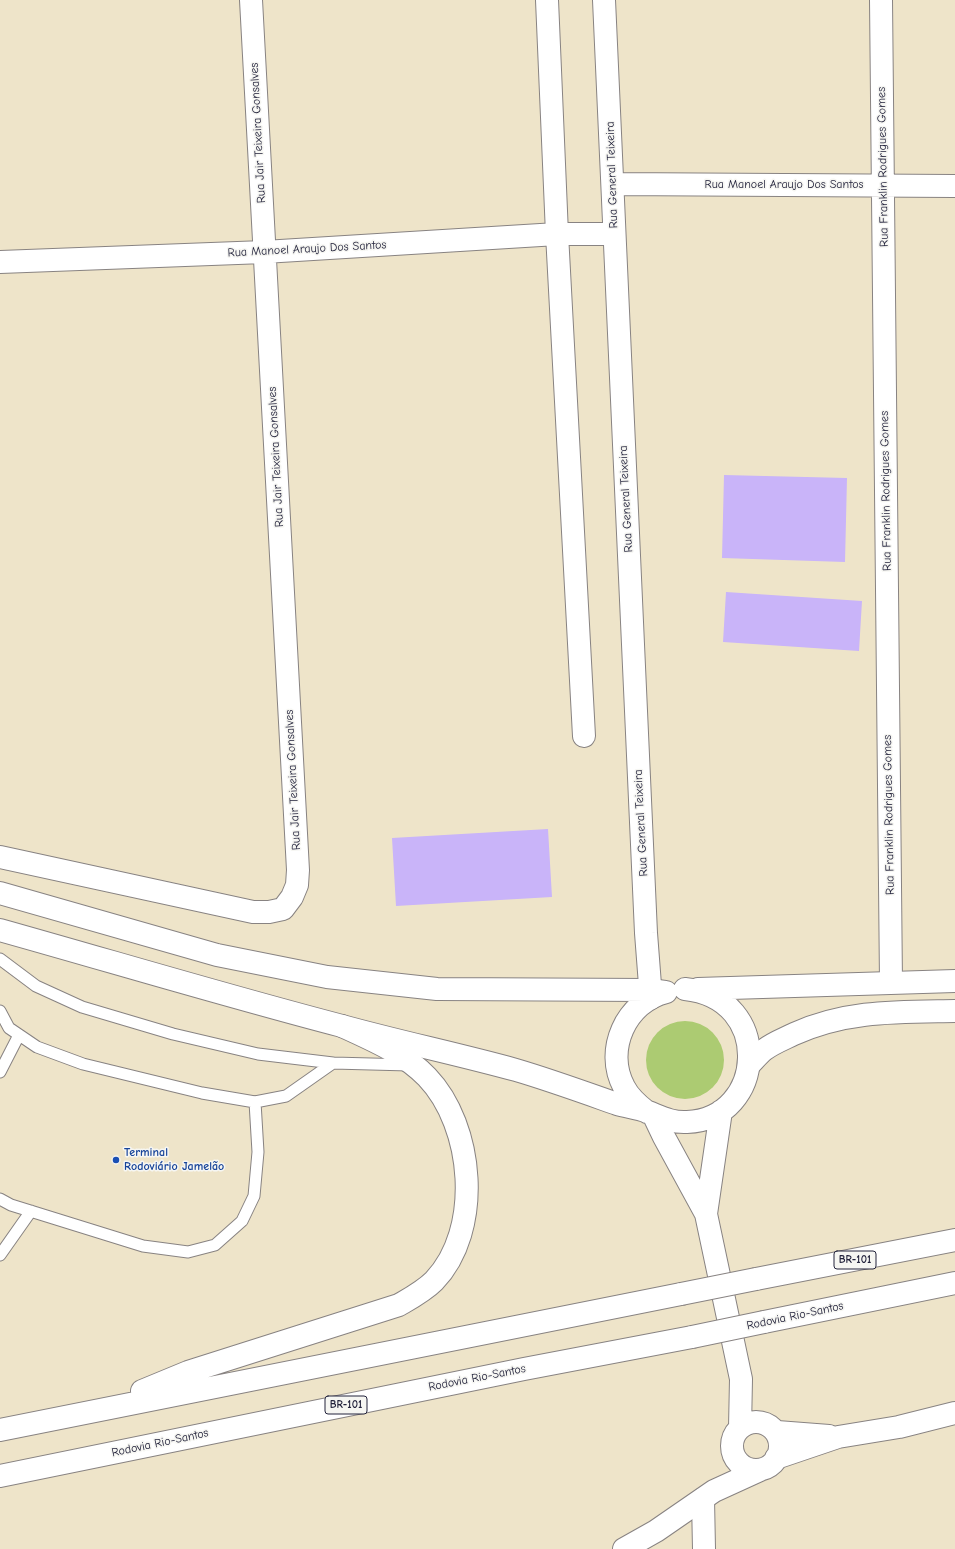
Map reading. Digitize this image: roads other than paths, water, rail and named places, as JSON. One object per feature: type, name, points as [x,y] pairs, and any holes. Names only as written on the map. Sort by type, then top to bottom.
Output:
[{"type":"main road","name":"Rua Jair Teixeira Gonsalves","points":[[0,857],[253,912],[269,912],[282,909],[292,897],[297,885],[298,870],[251,0]]},
{"type":"main road","points":[[547,0],[557,234],[584,736]]},
{"type":"main road","name":"Rua General Teixeira","points":[[604,0],[614,234],[662,992]]},
{"type":"main road","name":"Rua Franklin Rodrigues Gomes","points":[[881,0],[891,982]]},
{"type":"main road","name":"Rua Manoel Araujo Dos Santos","points":[[613,184],[955,186]]},
{"type":"main road","name":"Rua Manoel Araujo Dos Santos","points":[[0,262],[264,252],[557,234],[614,234]]},
{"type":"main road","points":[[0,894],[217,956],[327,977],[437,989],[662,992],[696,991],[707,994],[726,1005],[734,1013],[745,1032],[750,1054],[747,1076],[737,1095],[721,1111],[711,1116],[690,1122],[668,1121],[549,1080],[342,1026],[0,930]]},
{"type":"main road","points":[[955,981],[891,982],[662,992],[638,1007],[631,1014],[620,1033],[616,1055],[617,1066],[624,1087],[638,1105],[651,1114],[706,1214],[741,1378],[734,1457],[740,1465],[750,1470],[838,1436],[899,1428],[955,1413]]},
{"type":"main road","points":[[749,1065],[764,1050],[780,1041],[807,1028],[836,1019],[879,1012],[955,1011]]},
{"type":"main road","points":[[115,1406],[144,1390],[188,1372],[399,1305],[418,1294],[434,1280],[448,1261],[459,1238],[466,1203],[467,1173],[456,1123],[438,1090],[414,1065],[384,1046],[342,1026]]},
{"type":"main road","points":[[706,1214],[721,1111]]},
{"type":"main road","name":"BR-101","points":[[0,1430],[955,1240]]},
{"type":"main road","name":"Rodovia Rio-Santos","points":[[0,1476],[955,1283]]},
{"type":"main road","points":[[624,1549],[656,1531],[708,1495],[768,1464],[780,1450],[780,1441],[769,1427],[741,1378]]},
{"type":"main road","points":[[704,1549],[708,1495],[736,1437],[746,1423],[753,1421],[769,1427],[838,1436]]},
{"type":"lane","points":[[0,959],[36,986],[82,1007],[173,1034],[258,1054],[333,1063],[414,1065]]},
{"type":"lane","points":[[0,1011],[9,1028],[37,1047],[83,1064],[202,1094],[255,1102],[286,1096],[333,1063]]},
{"type":"lane","points":[[0,1072],[19,1035]]},
{"type":"lane","points":[[0,1199],[11,1205],[143,1246],[188,1252],[215,1244],[242,1221],[254,1196],[258,1152],[255,1102]]},
{"type":"lane","points":[[0,1255],[31,1211]]},
{"type":"place","name":"Terminal Rodoviário Jamelão","points":[[116,1160]]}]
